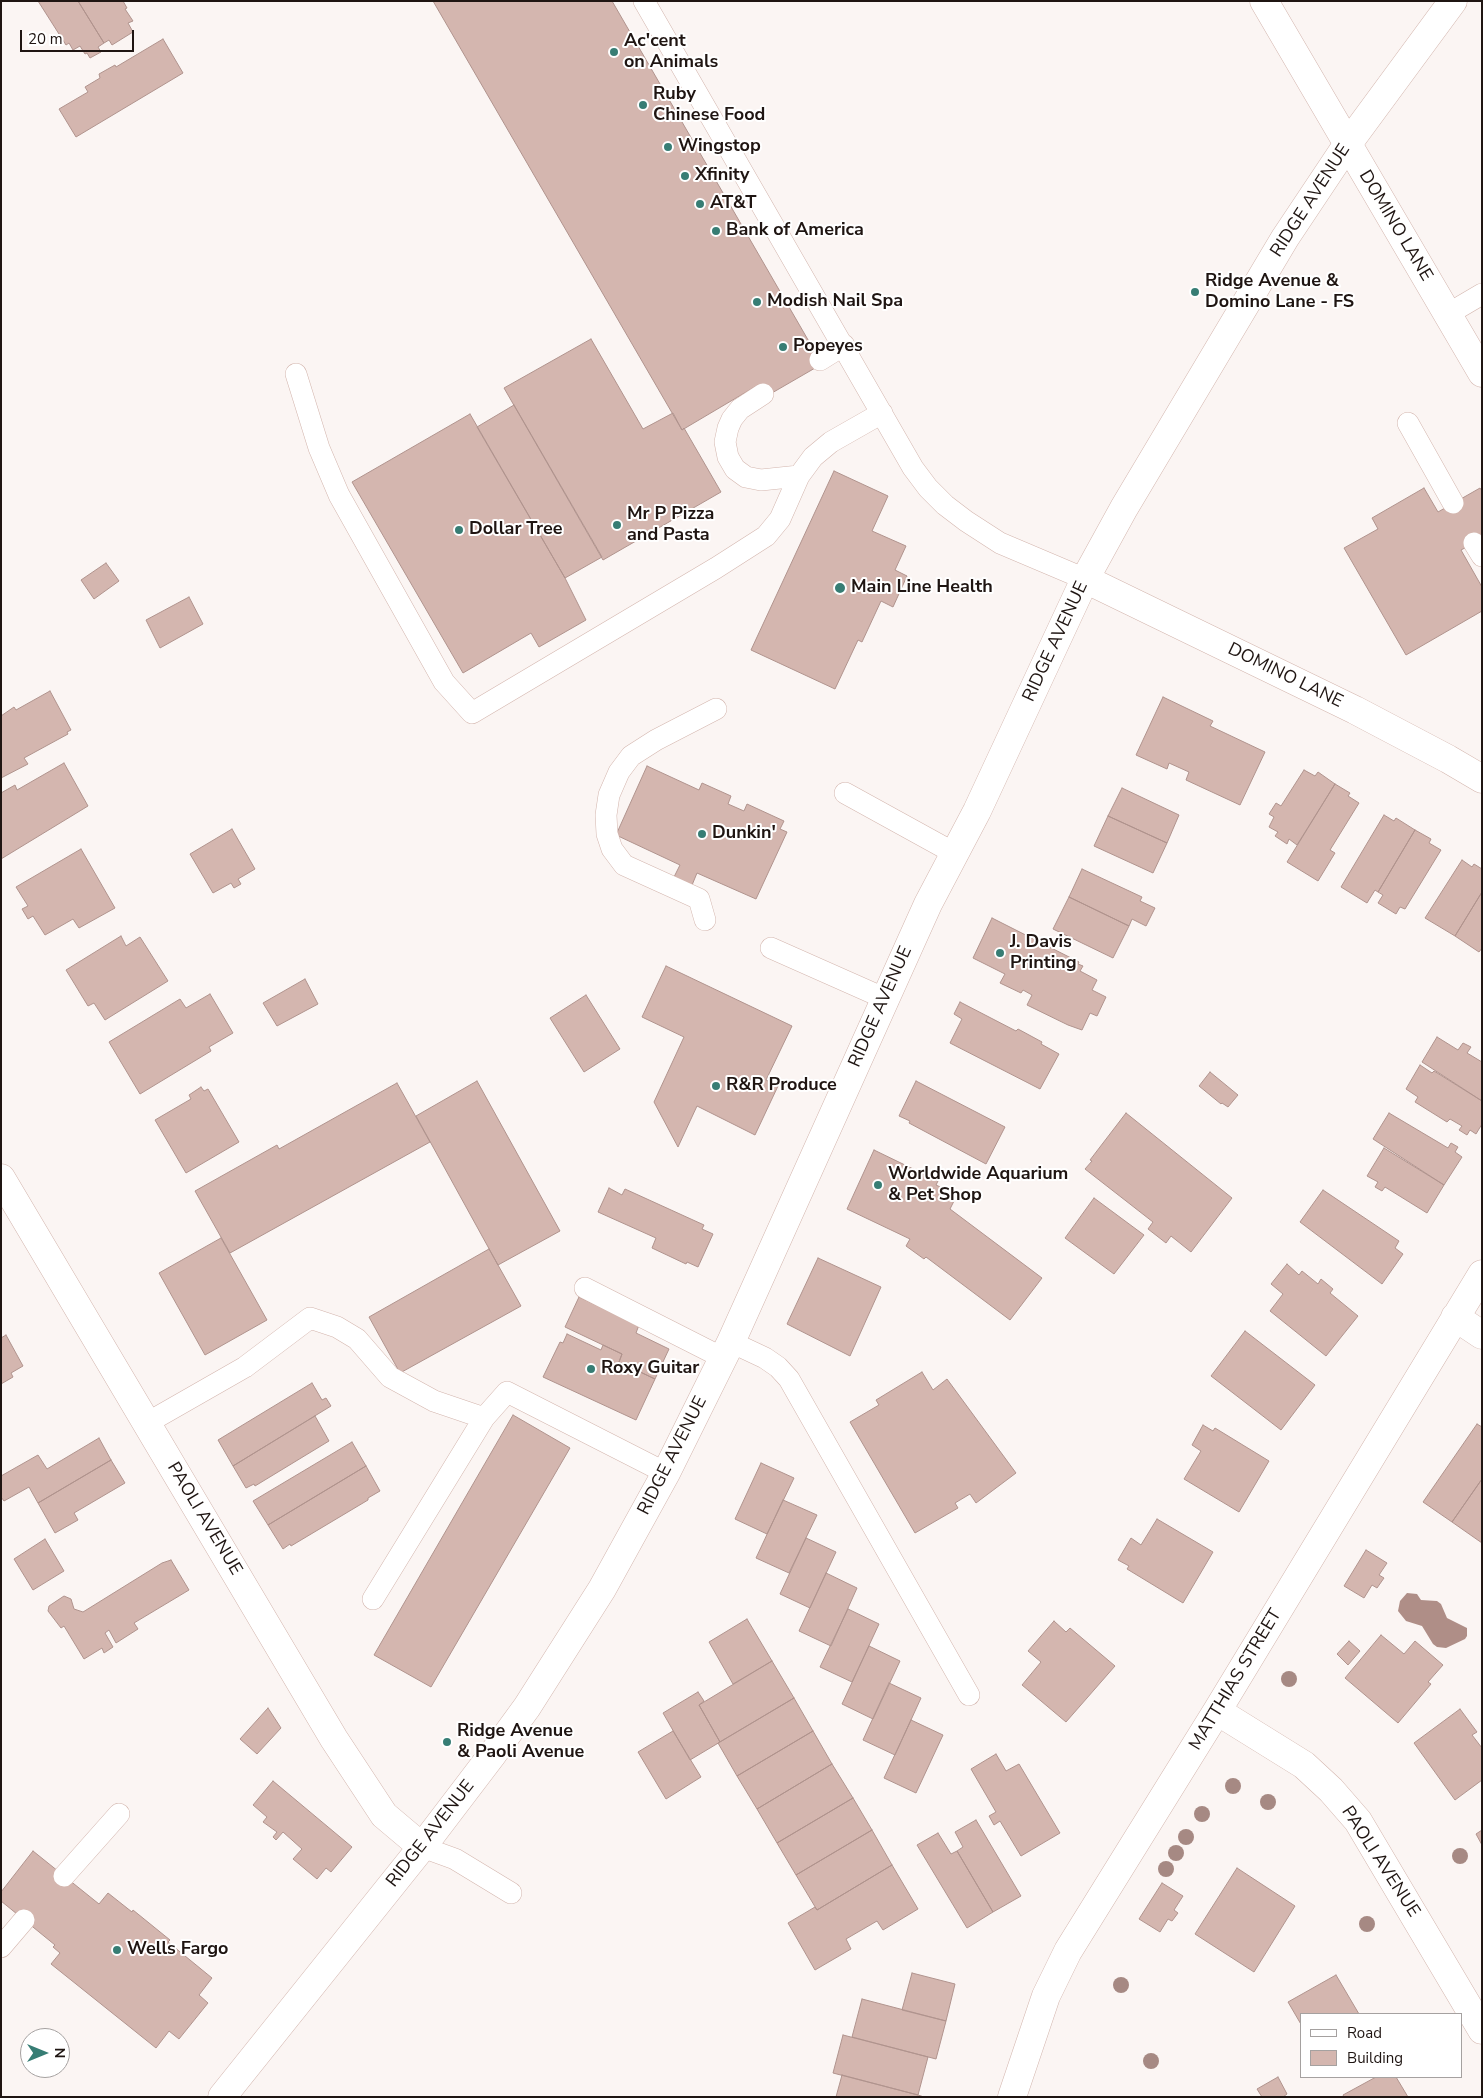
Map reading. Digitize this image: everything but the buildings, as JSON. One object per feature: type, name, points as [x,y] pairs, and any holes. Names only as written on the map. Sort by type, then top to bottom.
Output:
[{"type":"street","name":"DOMINO LANE","points":[[1264,1],[1482,373]]},
{"type":"street","name":"RIDGE AVENUE","points":[[222,2097],[422,1847],[527,1708],[602,1590],[666,1473],[727,1350],[928,904],[977,810],[1086,579],[1139,479],[1285,238],[1347,145],[1453,1]]},
{"type":"street","name":"DOMINO LANE","points":[[1086,579],[1355,710],[1482,779]]},
{"type":"street","name":"PAOLI AVENUE","points":[[1,1178],[306,1692],[371,1797],[384,1815],[422,1847]]},
{"type":"street","name":"MATTHIAS STREET","points":[[1012,2097],[1046,1996],[1068,1951],[1217,1711],[1482,1274]]},
{"type":"street","points":[[1455,1316],[1482,1335]]},
{"type":"street","name":"PAOLI AVENUE","points":[[1217,1711],[1304,1766],[1331,1790],[1358,1821],[1482,2030]]},
{"type":"lane","points":[[644,1],[913,468],[928,488],[966,522],[1000,543],[1086,579]]},
{"type":"lane","points":[[1448,314],[1482,294]]},
{"type":"lane","points":[[820,360],[844,346]]},
{"type":"lane","points":[[296,374],[319,448],[339,495],[444,682],[472,712],[716,568],[766,536],[780,519],[799,476],[813,457],[830,442],[882,413]]},
{"type":"lane","points":[[763,394],[740,409],[732,419],[725,442],[728,457],[735,469],[746,477],[761,480],[799,476]]},
{"type":"lane","points":[[1408,424],[1453,503]]},
{"type":"lane","points":[[705,920],[699,899],[624,865],[612,849],[607,834],[606,815],[609,795],[619,772],[631,756],[656,740],[716,709]]},
{"type":"lane","points":[[845,793],[954,853]]},
{"type":"lane","points":[[771,948],[886,999]]},
{"type":"lane","points":[[585,1288],[727,1350],[771,1362],[778,1367],[789,1379],[969,1695]]},
{"type":"lane","points":[[147,1423],[245,1367],[310,1318],[337,1327],[357,1339],[390,1377],[434,1401],[484,1418]]},
{"type":"lane","points":[[373,1599],[484,1418],[507,1392],[666,1473]]},
{"type":"lane","points":[[64,1876],[119,1814]]},
{"type":"lane","points":[[422,1847],[455,1859],[511,1893]]},
{"type":"lane","points":[[1,1947],[24,1920]]},
{"type":"shaded area","points":[[1407,1593],[1417,1594],[1421,1600],[1437,1601],[1441,1604],[1447,1618],[1467,1628],[1465,1639],[1446,1648],[1437,1647],[1433,1644],[1422,1626],[1406,1621],[1398,1611],[1400,1601]]},
{"type":"place","name":"Ac'cent on Animals","points":[[614,52]]},
{"type":"place","name":"Ruby Chinese Food","points":[[643,105]]},
{"type":"place","name":"Wingstop","points":[[668,147]]},
{"type":"place","name":"Xfinity","points":[[685,176]]},
{"type":"place","name":"AT&T","points":[[700,204]]},
{"type":"place","name":"Bank of America","points":[[716,231]]},
{"type":"place","name":"Ridge Avenue & Domino Lane - FS","points":[[1195,292]]},
{"type":"place","name":"Modish Nail Spa","points":[[757,302]]},
{"type":"place","name":"Popeyes","points":[[783,347]]},
{"type":"place","name":"Mr P Pizza and Pasta","points":[[617,525]]},
{"type":"place","name":"Dollar Tree","points":[[459,530]]},
{"type":"place","name":"Main Line Health","points":[[840,588]]},
{"type":"place","name":"Dunkin'","points":[[702,834]]},
{"type":"place","name":"J. Davis Printing","points":[[1000,953]]},
{"type":"place","name":"R&R Produce","points":[[716,1086]]},
{"type":"place","name":"Worldwide Aquarium & Pet Shop","points":[[878,1185]]},
{"type":"place","name":"Roxy Guitar","points":[[591,1369]]},
{"type":"place","name":"Ridge Avenue & Paoli Avenue","points":[[447,1742]]},
{"type":"place","name":"Wells Fargo","points":[[117,1950]]}]
